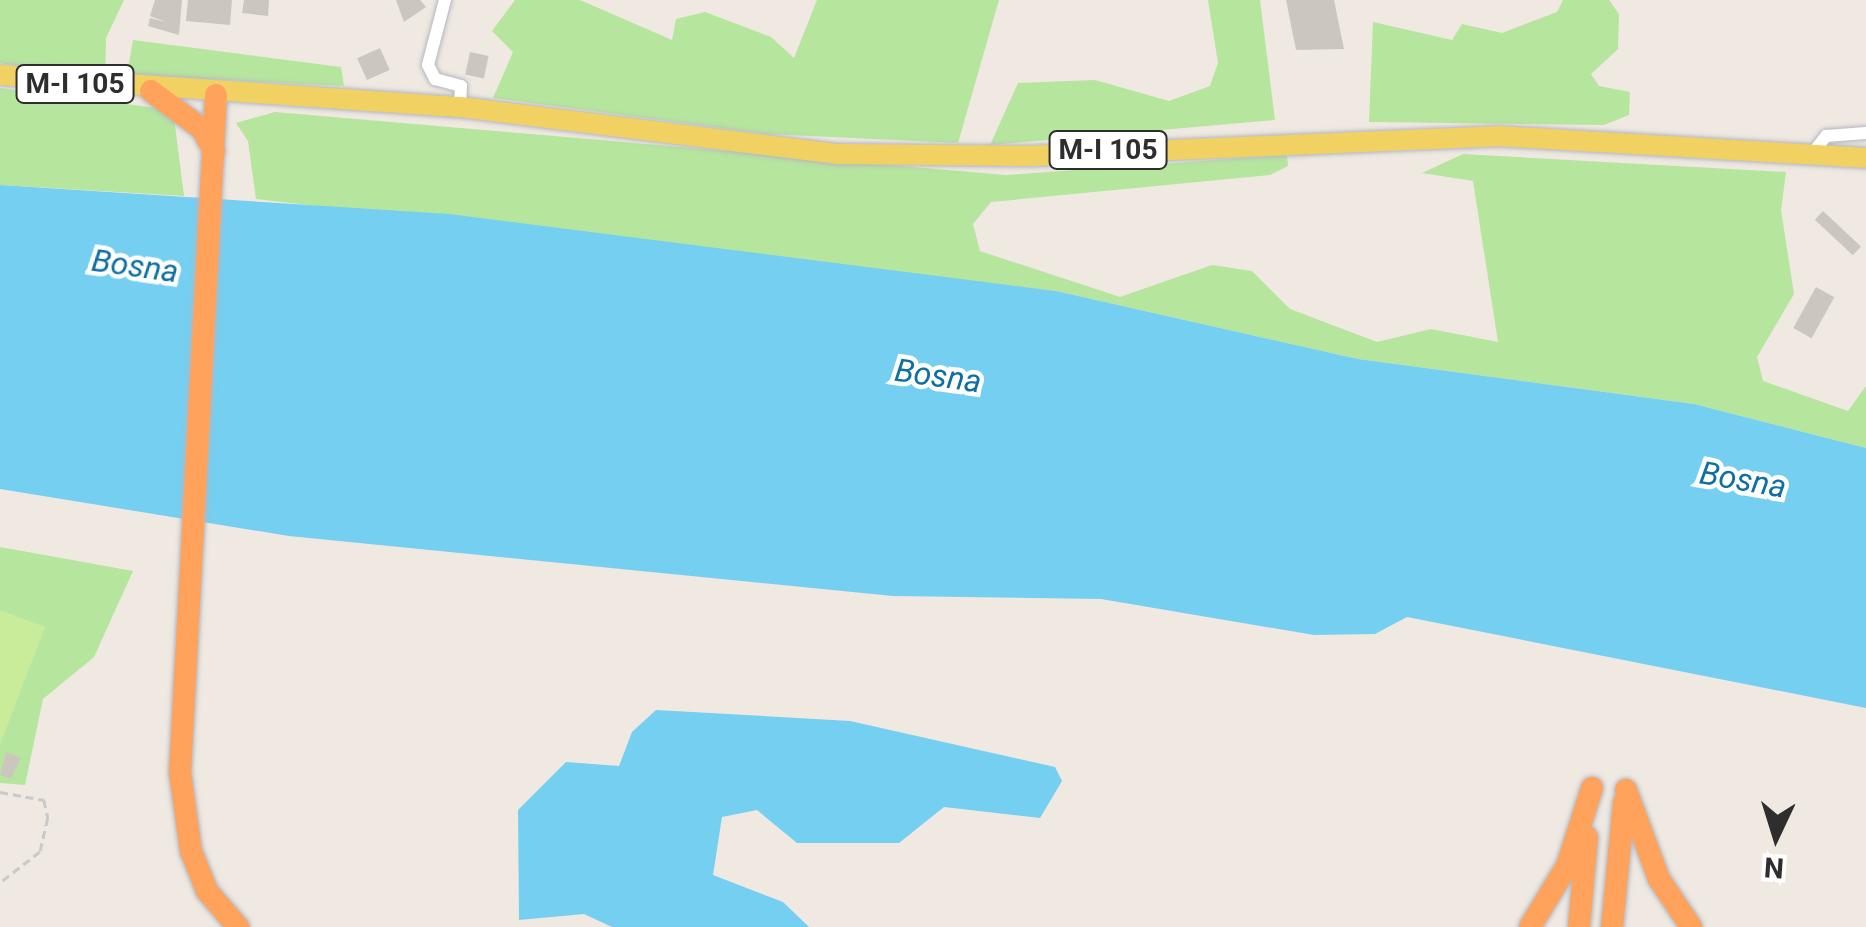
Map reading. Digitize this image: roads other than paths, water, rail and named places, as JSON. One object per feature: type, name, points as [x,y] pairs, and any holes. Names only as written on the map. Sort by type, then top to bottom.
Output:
[{"type":"highway","points":[[151,91],[202,129],[214,150]]},
{"type":"highway","points":[[216,95],[183,678],[191,851],[207,890],[238,927]]},
{"type":"highway","points":[[1530,927],[1567,866],[1592,788],[1579,927]]},
{"type":"highway","points":[[1612,927],[1626,790],[1659,879],[1692,927]]},
{"type":"main road","name":"M-I 105","points":[[0,75],[151,91],[460,107],[840,154],[1014,156],[1498,136],[1866,158]]},
{"type":"street","points":[[445,0],[428,64],[435,79],[461,86],[460,107]]},
{"type":"street","points":[[1812,154],[1826,136],[1866,133]]},
{"type":"water","name":"Bosna","points":[[0,185],[449,214],[1056,291],[1358,359],[1694,404],[1866,448],[1866,708],[1407,617],[1375,634],[1314,635],[1101,599],[893,596],[289,536],[0,489]]},
{"type":"water","points":[[656,710],[850,721],[1055,767],[1062,781],[1040,818],[944,807],[899,843],[797,843],[757,810],[722,817],[713,875],[783,902],[809,927],[612,927],[584,914],[519,920],[518,810],[566,762],[619,766],[632,732]]}]
